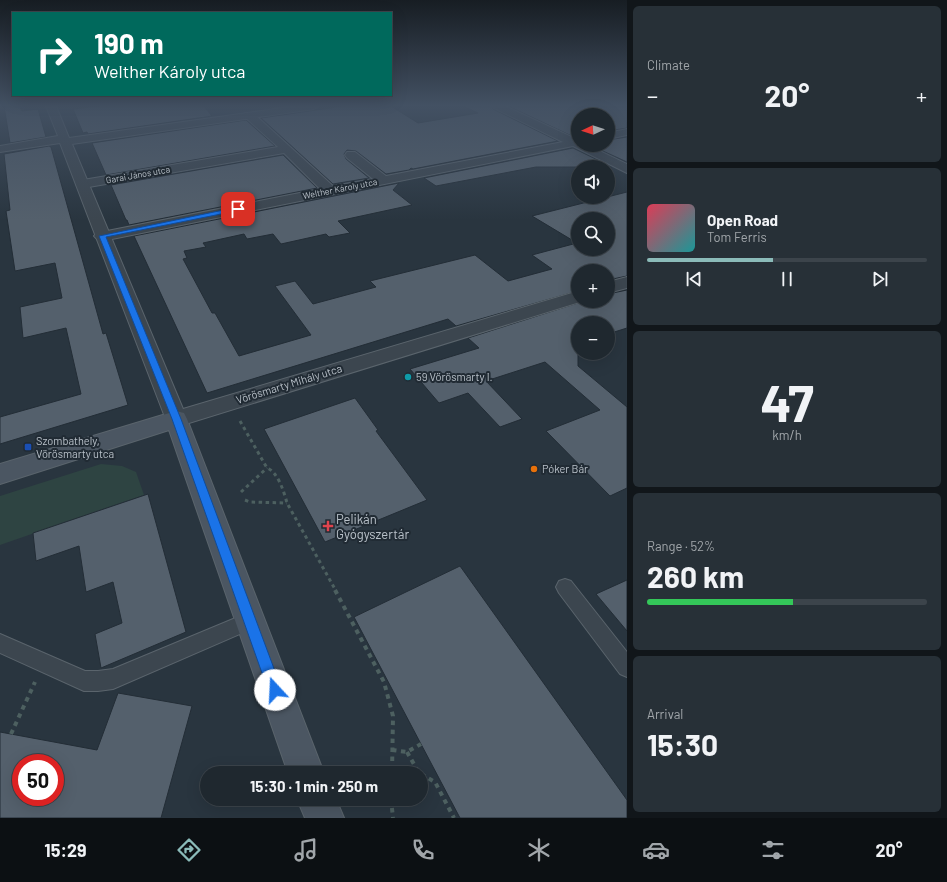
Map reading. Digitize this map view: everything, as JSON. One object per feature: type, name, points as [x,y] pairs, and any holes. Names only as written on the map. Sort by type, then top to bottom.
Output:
[{"type":"main road","name":"Vörösmarty Mihály utca","points":[[0,474],[176,419]]},
{"type":"main road","points":[[176,419],[303,766]]},
{"type":"main road","points":[[319,806],[325,818]]},
{"type":"street","points":[[0,148],[31,144]]},
{"type":"street","points":[[66,144],[176,419]]},
{"type":"street","points":[[282,144],[329,190]]},
{"type":"street","name":"Welther Károly utca","points":[[102,236],[329,190],[571,145]]},
{"type":"street","name":"Garai János utca","points":[[83,184],[287,149]]},
{"type":"street","points":[[593,152],[627,169]]},
{"type":"street","points":[[351,155],[383,180]]},
{"type":"street","points":[[615,286],[627,282]]},
{"type":"street","name":"Vörösmarty Mihály utca","points":[[176,419],[375,357],[571,299]]},
{"type":"lane","points":[[564,586],[627,667]]},
{"type":"lane","points":[[0,643],[84,681],[98,681],[113,679],[250,621]]},
{"type":"path","points":[[240,421],[267,468],[272,470],[284,492],[287,503],[315,551],[384,682],[393,716],[392,766]]},
{"type":"path","points":[[241,492],[267,468]]},
{"type":"path","points":[[244,500],[250,502],[287,503]]},
{"type":"path","points":[[11,734],[44,662]]},
{"type":"path","points":[[392,750],[407,752],[421,744]]},
{"type":"path","points":[[407,752],[415,766]]},
{"type":"path","points":[[428,778],[435,782],[454,818]]},
{"type":"path","points":[[392,806],[393,818]]},
{"type":"green space","points":[[101,464],[122,466],[136,472],[144,495],[0,545],[0,496]]},
{"type":"building","points":[[93,144],[273,144],[275,146],[106,175]]},
{"type":"building","points":[[290,144],[542,144],[386,174],[356,151],[347,150],[344,154],[346,159],[369,178],[333,184]]},
{"type":"building","points":[[615,144],[627,144],[627,162],[605,152],[615,152]]},
{"type":"building","points":[[49,146],[51,147],[103,334],[106,333],[128,405],[0,444],[0,417],[81,394],[66,328],[23,338],[20,307],[62,298],[55,263],[15,271],[6,211],[10,210],[4,154]]},
{"type":"building","points":[[571,148],[571,152],[581,152],[598,160],[571,160],[571,167],[536,167],[436,186],[424,178]]},
{"type":"building","points":[[283,155],[317,188],[129,225],[111,185]]},
{"type":"building","points":[[399,183],[393,190],[412,205],[338,221],[350,233],[329,237],[326,234],[281,244],[273,234],[247,239],[244,234],[203,243],[206,247],[184,251],[187,258],[183,259],[212,313],[215,313],[239,356],[311,335],[275,286],[295,281],[313,304],[376,287],[370,281],[475,255],[508,281],[552,269],[532,255],[571,245],[571,256],[615,256],[615,212],[571,212],[571,239],[532,216],[580,204],[615,204],[615,195],[627,192],[627,276],[615,279],[615,264],[571,264],[571,293],[456,326],[448,319],[207,393],[134,236]]},
{"type":"building","points":[[627,290],[627,328],[615,332],[615,316],[571,316],[571,360],[578,360],[578,366],[627,407],[627,488],[610,496],[546,431],[600,410],[545,362],[486,381],[522,419],[500,427],[468,393],[439,403],[410,369],[479,348],[468,338],[571,305],[571,308],[615,308],[615,293]]},
{"type":"building","points":[[355,398],[378,430],[376,431],[427,500],[325,542],[264,429]]},
{"type":"building","points":[[148,494],[186,632],[101,668],[95,634],[122,623],[113,582],[86,592],[79,546],[36,561],[33,533]]},
{"type":"building","points":[[460,566],[627,800],[627,818],[460,818],[354,617]]},
{"type":"building","points":[[627,580],[627,631],[596,594]]},
{"type":"building","points":[[118,693],[192,706],[161,818],[0,818],[0,732],[97,750]]},
{"type":"place","name":"59 Vörösmarty I.","points":[[408,377]]},
{"type":"place","name":"Szombathely, Vörösmarty utca","points":[[28,447]]},
{"type":"place","name":"Póker Bár","points":[[534,469]]},
{"type":"place","name":"Pelikán Gyógyszertár","points":[[328,526]]},
{"type":"route","points":[[238,209],[102,236],[176,419],[275,690]]}]
